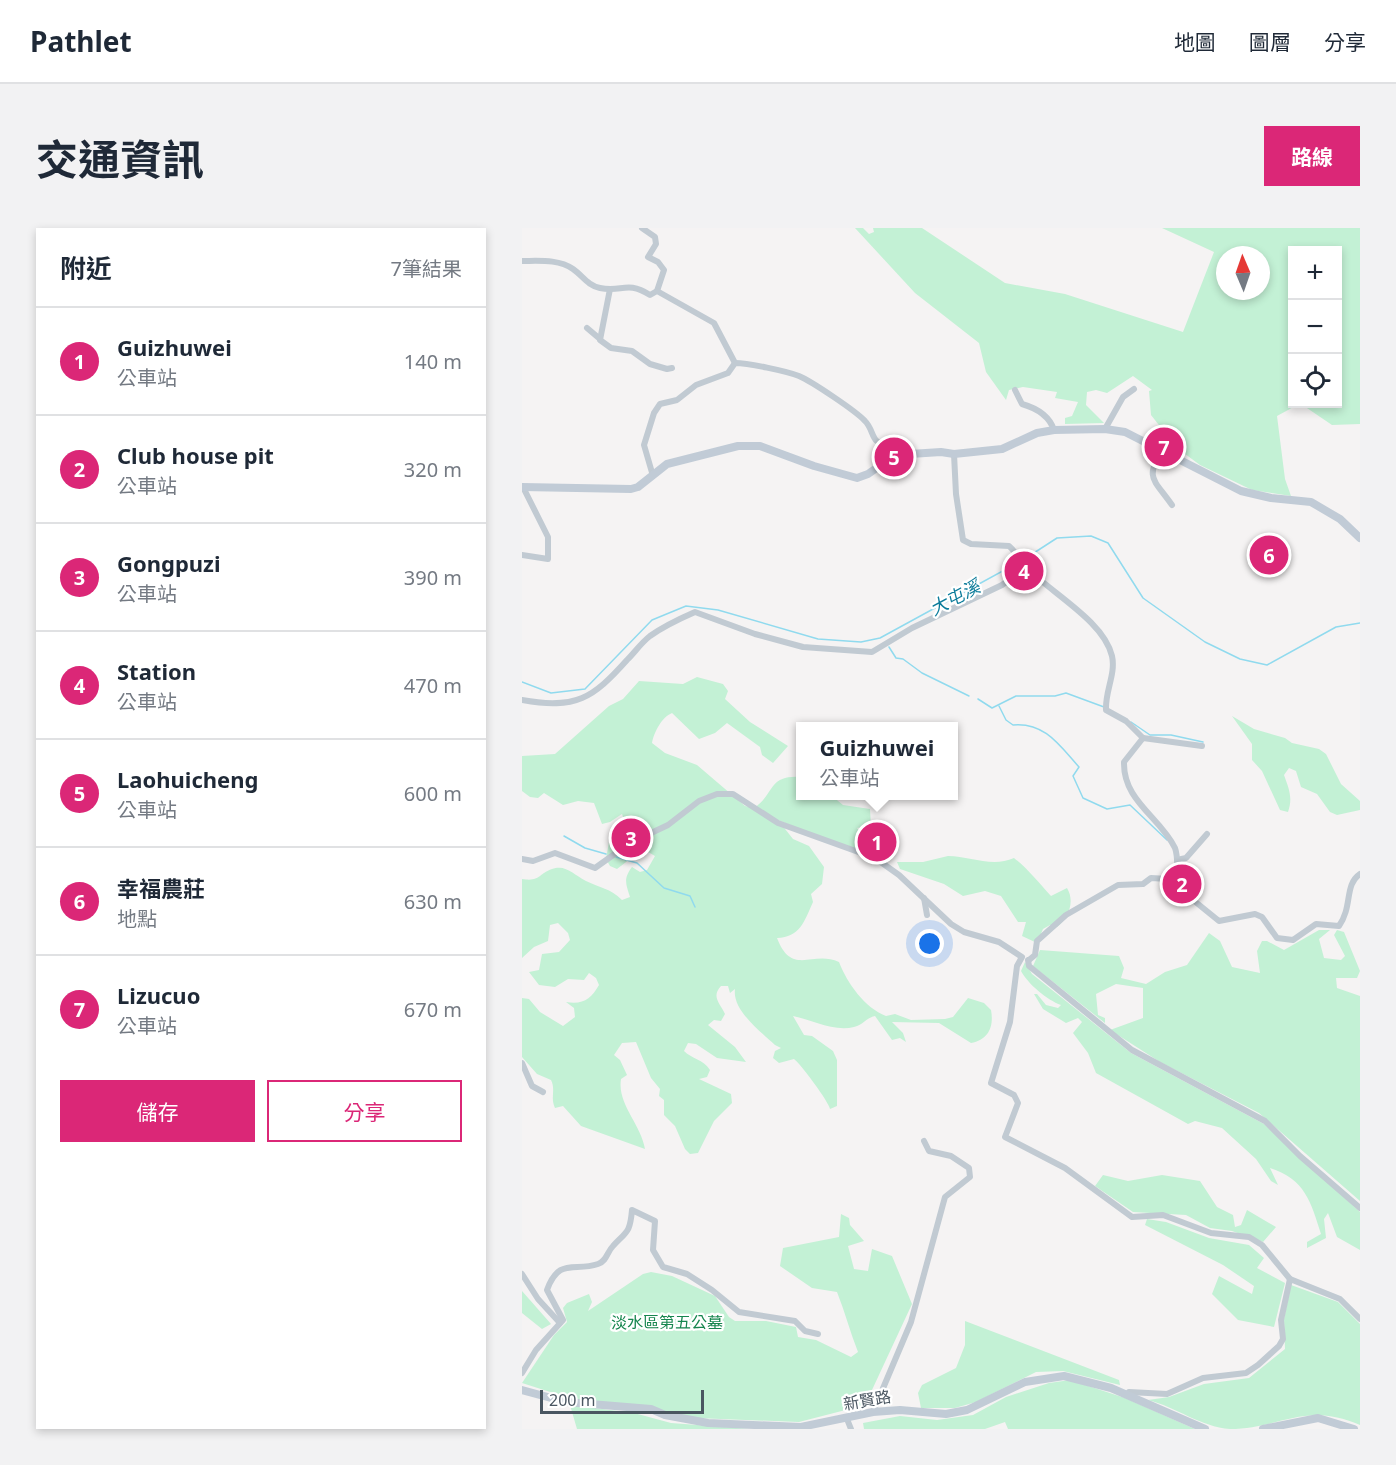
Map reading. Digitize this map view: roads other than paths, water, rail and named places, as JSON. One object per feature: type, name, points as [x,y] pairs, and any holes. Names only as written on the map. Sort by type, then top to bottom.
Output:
[{"type":"street","points":[[522,261],[565,264],[587,284],[610,289],[637,287],[650,295],[657,291],[665,274],[658,262],[648,256],[656,244],[655,237],[642,228]]},
{"type":"street","points":[[600,340],[607,314],[606,304],[610,289]]},
{"type":"street","points":[[657,291],[714,323],[735,363]]},
{"type":"street","points":[[587,328],[611,348],[642,355],[650,364],[672,368]]},
{"type":"street","points":[[735,363],[748,363],[799,376],[865,421],[871,437],[880,444],[888,445],[895,455]]},
{"type":"street","points":[[653,476],[644,445],[654,413],[660,404],[677,400],[696,385],[728,373],[735,363]]},
{"type":"street","points":[[1105,429],[1122,397],[1134,389]]},
{"type":"street","points":[[1015,390],[1022,404],[1038,408],[1054,430]]},
{"type":"street","points":[[522,555],[548,559],[548,537],[523,487],[623,490],[638,487],[667,464],[738,446],[760,446],[814,466],[857,478],[868,474],[895,455],[941,452],[954,454],[1002,449],[1037,433],[1054,430],[1105,429],[1125,432],[1241,490],[1271,498],[1311,502],[1340,519],[1360,538]]},
{"type":"street","points":[[1162,449],[1151,469],[1151,475],[1172,505]]},
{"type":"street","points":[[954,454],[956,494],[963,540],[971,544],[1009,546],[1025,565],[1103,635],[1112,655],[1113,669],[1106,688],[1106,707],[1126,721],[1143,738],[1202,746]]},
{"type":"street","points":[[522,700],[574,701],[590,697],[606,684],[648,638],[695,612],[755,634],[803,647],[872,652],[912,628],[1002,585],[1025,565]]},
{"type":"street","points":[[1143,738],[1124,762],[1137,803],[1166,835],[1176,850],[1182,891],[1211,916],[1220,921],[1229,921],[1254,914],[1262,917],[1278,938],[1293,940],[1316,924],[1339,926],[1348,909],[1350,884],[1360,874]]},
{"type":"street","points":[[522,859],[533,861],[555,854],[595,868],[630,843],[668,825],[699,801],[717,794],[733,794],[778,823],[875,858],[964,932],[999,942],[1026,959],[1029,966],[1132,1050],[1265,1121],[1300,1156],[1360,1208]]},
{"type":"street","points":[[1176,860],[1186,858],[1207,834]]},
{"type":"street","points":[[1178,876],[1168,879],[1151,878],[1143,884],[1118,885],[1066,915],[1037,941],[1035,955],[1017,966],[1010,1022],[991,1083],[1014,1095],[1018,1103],[1005,1137],[1065,1168],[1132,1217],[1163,1215],[1211,1233],[1249,1237],[1262,1245],[1290,1279],[1340,1299],[1360,1319]]},
{"type":"street","points":[[924,897],[927,915]]},
{"type":"street","points":[[522,1064],[532,1086],[543,1092]]},
{"type":"street","points":[[873,1412],[911,1322],[945,1197],[970,1177],[969,1168],[951,1156],[929,1150],[924,1141]]},
{"type":"street","points":[[522,1373],[537,1350],[563,1320],[547,1290],[552,1276],[564,1268],[598,1264],[606,1258],[612,1247],[625,1237],[631,1225],[632,1210],[655,1221],[653,1250],[663,1268],[687,1274],[712,1290],[739,1312],[795,1321],[805,1331],[818,1334]]},
{"type":"street","points":[[522,1274],[538,1299],[560,1323]]},
{"type":"street","points":[[1111,1388],[1137,1395],[1167,1394],[1203,1378],[1246,1373],[1279,1346],[1283,1339],[1281,1320],[1290,1279]]},
{"type":"street","name":"新賢路","points":[[522,1390],[567,1402],[651,1408],[665,1415],[708,1423],[801,1427],[873,1412],[900,1410],[946,1414],[967,1410],[1025,1383],[1064,1376],[1111,1388],[1205,1429]]},
{"type":"street","points":[[1263,1429],[1318,1418],[1354,1429]]},
{"type":"street","points":[[847,1419],[851,1429]]},
{"type":"waterway","name":"大屯溪","points":[[1023,560],[1057,538],[1091,536],[1108,543],[1143,598],[1205,642],[1240,659],[1267,665],[1336,627],[1360,623]]},
{"type":"waterway","name":"大屯溪","points":[[522,682],[551,693],[585,689],[652,620],[686,606],[718,610],[818,639],[861,642],[880,638],[1019,562]]},
{"type":"waterway","points":[[889,647],[896,658],[903,659],[922,673],[969,696]]},
{"type":"waterway","points":[[978,699],[992,708],[1016,696],[1055,696],[1066,693],[1104,707]]},
{"type":"waterway","points":[[999,706],[1006,720],[1013,725],[1024,725],[1043,731],[1065,751],[1079,767],[1073,776],[1083,798],[1107,809],[1130,805],[1167,840]]},
{"type":"waterway","points":[[1131,722],[1150,735],[1171,735],[1203,742]]},
{"type":"waterway","points":[[564,836],[585,848],[606,854]]},
{"type":"waterway","points":[[616,857],[637,863],[664,888],[690,896],[695,907]]},
{"type":"place","name":"Lizucuo","points":[[1164,447]]},
{"type":"place","name":"Laohuicheng","points":[[894,457]]},
{"type":"place","name":"幸福農莊","points":[[1269,555]]},
{"type":"place","name":"Station","points":[[1024,571]]},
{"type":"place","name":"Gongpuzi","points":[[631,838]]},
{"type":"place","name":"Guizhuwei","points":[[877,842]]},
{"type":"place","name":"Club house pit","points":[[1182,884]]},
{"type":"park label","name":"淡水區第五公墓","points":[[667,1322]]}]
